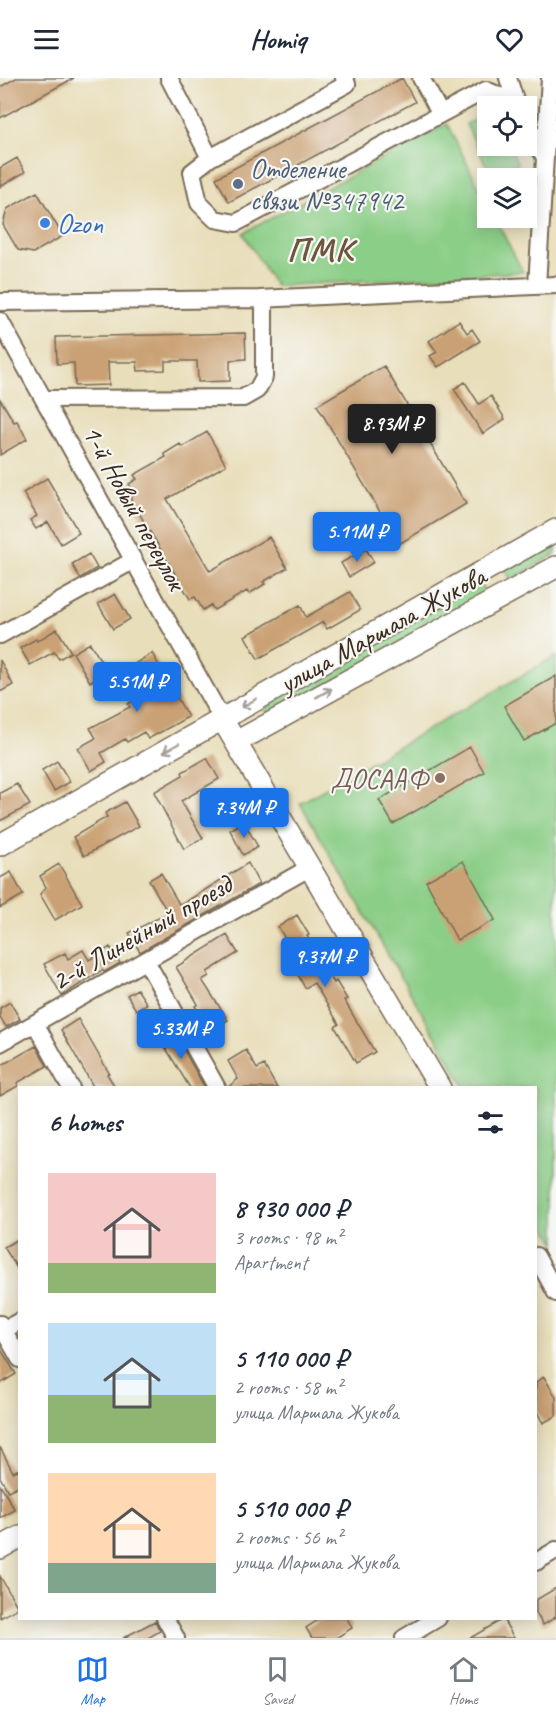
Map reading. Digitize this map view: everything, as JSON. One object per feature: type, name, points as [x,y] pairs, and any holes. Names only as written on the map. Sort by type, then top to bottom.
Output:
[{"type":"main road","name":"улица Маршала Жукова","points":[[0,845],[556,530]]},
{"type":"main road","points":[[491,567],[504,596]]},
{"type":"main road","name":"улица Маршала Жукова","points":[[236,742],[556,567]]},
{"type":"main road","points":[[222,719],[437,1086]]},
{"type":"main road","points":[[0,1548],[18,1538]]},
{"type":"street","points":[[169,78],[210,158]]},
{"type":"street","points":[[421,78],[440,113]]},
{"type":"street","points":[[508,78],[514,96]]},
{"type":"street","points":[[537,285],[550,78]]},
{"type":"street","points":[[350,80],[210,158],[192,172],[199,203],[215,219],[236,223],[486,90],[499,96]]},
{"type":"street","points":[[537,143],[545,158]]},
{"type":"street","points":[[0,302],[264,299],[556,285]]},
{"type":"street","points":[[44,399],[243,398],[257,390],[264,377],[264,299]]},
{"type":"street","name":"1-й Новый переулок","points":[[0,321],[6,345],[44,399],[222,719]]},
{"type":"street","points":[[0,635],[134,560]]},
{"type":"street","name":"2-й Линейный проезд","points":[[0,1043],[309,867]]},
{"type":"street","points":[[146,961],[217,1086]]},
{"type":"street","points":[[35,1023],[70,1086]]},
{"type":"street","points":[[537,1258],[556,1293]]},
{"type":"street","points":[[18,1322],[1,1329],[18,1356]]},
{"type":"street","points":[[537,1561],[556,1551]]},
{"type":"street","points":[[166,1620],[176,1638]]},
{"type":"street","points":[[404,1638],[435,1620]]},
{"type":"green space","points":[[477,119],[477,146],[466,124]]},
{"type":"green space","points":[[447,124],[477,183],[477,228],[500,228],[523,272],[275,286],[243,233]]},
{"type":"green space","points":[[482,156],[514,156],[518,164],[510,168],[488,168]]},
{"type":"green space","points":[[556,537],[556,554],[511,580],[503,566]]},
{"type":"green space","points":[[479,580],[487,596],[269,717],[262,704]]},
{"type":"green space","points":[[556,656],[556,1244],[537,1211],[537,1086],[464,1086],[300,803]]},
{"type":"building","points":[[16,78],[74,78],[0,118],[0,87]]},
{"type":"building","points":[[402,78],[415,102],[229,202],[216,178]]},
{"type":"building","points":[[17,158],[25,172],[0,187],[0,168]]},
{"type":"building","points":[[37,192],[63,236],[33,253],[18,250],[3,225],[7,209]]},
{"type":"building","points":[[459,321],[467,333],[472,329],[480,341],[438,367],[430,356],[437,352],[429,341]]},
{"type":"building","points":[[245,333],[246,359],[230,360],[230,381],[198,382],[197,361],[165,361],[165,370],[138,371],[137,362],[108,362],[109,385],[75,386],[74,363],[57,364],[56,337]]},
{"type":"building","points":[[384,366],[466,504],[399,544],[317,405]]},
{"type":"building","points":[[465,382],[479,404],[491,396],[505,419],[483,434],[454,389]]},
{"type":"building","points":[[0,399],[27,439],[0,455]]},
{"type":"building","points":[[207,432],[226,465],[167,499],[210,571],[269,537],[287,568],[263,582],[265,584],[249,594],[247,591],[214,610],[211,605],[203,610],[195,597],[190,599],[130,498],[135,495],[129,484],[137,479],[134,475],[166,457],[164,454],[180,444],[182,447]]},
{"type":"building","points":[[47,478],[79,533],[61,544],[48,522],[36,529],[30,520],[37,516],[23,493]]},
{"type":"building","points":[[366,549],[374,562],[349,577],[341,563]]},
{"type":"building","points":[[89,554],[97,568],[80,578],[72,564]]},
{"type":"building","points":[[350,592],[360,610],[327,629],[323,622],[258,659],[245,636],[300,605],[306,617]]},
{"type":"building","points":[[115,594],[130,619],[113,629],[98,604]]},
{"type":"building","points":[[57,629],[71,652],[59,659],[54,652],[30,665],[20,648]]},
{"type":"building","points":[[90,643],[107,671],[90,682],[73,653]]},
{"type":"building","points":[[152,653],[188,717],[148,739],[144,732],[127,742],[125,739],[101,753],[106,762],[91,771],[78,748],[96,738],[90,728],[130,707],[128,704],[144,695],[128,668]]},
{"type":"building","points":[[0,660],[13,685],[0,692]]},
{"type":"building","points":[[556,676],[556,723],[524,741],[504,706]]},
{"type":"building","points":[[470,747],[484,772],[393,824],[379,800]]},
{"type":"building","points":[[207,758],[219,779],[181,801],[203,838],[184,849],[154,792]]},
{"type":"building","points":[[57,761],[70,782],[54,791],[42,770]]},
{"type":"building","points":[[17,784],[30,805],[0,821],[0,793]]},
{"type":"building","points":[[125,802],[139,826],[84,856],[73,837],[107,817],[105,813]]},
{"type":"building","points":[[244,822],[258,847],[243,855],[230,830]]},
{"type":"building","points":[[463,861],[495,920],[457,940],[426,881]]},
{"type":"building","points":[[248,863],[259,884],[140,952],[129,933],[168,913],[149,880],[161,873],[179,904]]},
{"type":"building","points":[[59,864],[82,904],[55,920],[40,894],[46,887],[40,876]]},
{"type":"building","points":[[11,872],[23,895],[0,908],[0,878]]},
{"type":"building","points":[[297,915],[334,983],[336,981],[347,999],[344,1000],[375,1052],[356,1063],[335,1027],[339,1024],[314,983],[305,988],[288,956],[294,953],[278,927]]},
{"type":"building","points":[[227,935],[238,953],[207,972],[209,976],[202,980],[228,1020],[210,1031],[195,1006],[198,1004],[176,967]]},
{"type":"building","points":[[110,947],[120,963],[104,972],[102,970],[62,996],[44,964],[65,953],[68,959],[83,950],[89,960]]},
{"type":"building","points":[[137,989],[147,1004],[136,1010],[127,995]]},
{"type":"building","points":[[10,1002],[20,1019],[6,1027],[0,1017],[0,1008]]},
{"type":"building","points":[[78,1019],[115,1086],[93,1086],[61,1030]]},
{"type":"building","points":[[172,1029],[204,1086],[189,1086],[159,1037]]},
{"type":"building","points":[[36,1046],[47,1066],[17,1083],[18,1086],[0,1096],[0,1066]]},
{"type":"building","points":[[246,1050],[257,1069],[264,1065],[276,1086],[229,1086],[238,1079],[228,1061]]},
{"type":"building","points":[[18,1239],[18,1270],[4,1247]]},
{"type":"building","points":[[0,1348],[16,1374],[0,1384]]},
{"type":"building","points":[[544,1377],[556,1397],[556,1416],[543,1423],[537,1412],[537,1381]]},
{"type":"building","points":[[0,1447],[13,1472],[18,1470],[18,1486],[8,1491],[0,1477]]},
{"type":"building","points":[[0,1485],[15,1510],[0,1518]]},
{"type":"building","points":[[0,1576],[18,1608],[0,1618]]},
{"type":"building","points":[[556,1588],[556,1617],[543,1625],[537,1615],[537,1599]]},
{"type":"building","points":[[318,1620],[348,1620],[352,1628],[336,1638],[312,1638],[306,1628]]},
{"type":"building","points":[[504,1620],[514,1638],[470,1638]]},
{"type":"building","points":[[155,1621],[160,1631],[148,1638],[123,1638]]},
{"type":"place","name":"Отделение связи №347942","points":[[238,184]]},
{"type":"place","name":"Ozon","points":[[45,223]]},
{"type":"place","name":"ДОСААФ","points":[[440,778]]},
{"type":"district","name":"ПМК","points":[[320,249]]}]
